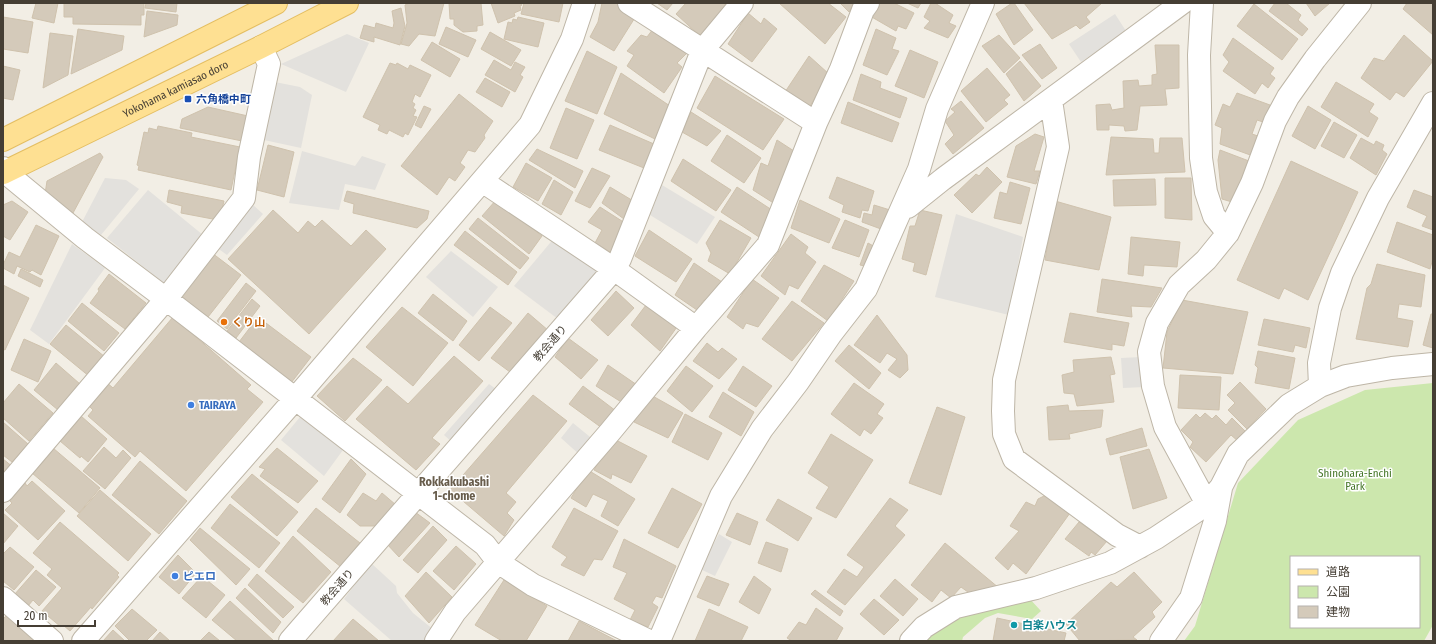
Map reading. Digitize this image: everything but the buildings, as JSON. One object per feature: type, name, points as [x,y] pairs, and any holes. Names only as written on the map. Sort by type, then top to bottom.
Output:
[{"type":"main road","points":[[3,140],[276,3]]},
{"type":"main road","name":"Yokohama kamiasao doro","points":[[4,171],[261,47],[347,3]]},
{"type":"street","points":[[83,641],[295,399],[530,125],[572,39],[584,3]]},
{"type":"street","points":[[630,3],[702,51],[816,123]]},
{"type":"street","name":"教会通り","points":[[290,641],[614,269],[620,259],[702,51],[742,3]]},
{"type":"street","points":[[436,641],[455,612],[768,245],[816,123],[841,69],[863,10],[868,3]]},
{"type":"street","points":[[659,641],[721,496],[762,429],[798,382],[831,334],[866,289],[919,169],[936,110],[983,3]]},
{"type":"street","points":[[903,206],[908,208],[943,179],[1182,3]]},
{"type":"street","points":[[1202,3],[1199,55],[1201,158],[1206,192],[1214,216],[1228,233]]},
{"type":"street","points":[[1207,504],[1165,427],[1153,386],[1149,352],[1157,323],[1179,286],[1206,260],[1228,233],[1252,184],[1275,122],[1288,97],[1314,59],[1360,3]]},
{"type":"street","points":[[3,491],[166,299],[244,198],[249,157],[269,64],[261,47]]},
{"type":"street","points":[[1051,100],[1058,147],[1004,380],[1004,434],[1014,459],[1117,535],[1140,548]]},
{"type":"street","points":[[1320,386],[1319,363],[1330,308],[1342,274],[1378,198],[1433,103]]},
{"type":"street","points":[[4,171],[85,238],[485,545],[498,562],[533,585],[649,641]]},
{"type":"street","points":[[482,180],[614,269],[696,328]]},
{"type":"street","points":[[911,641],[924,627],[956,607],[1036,588],[1110,563],[1140,548],[1207,504],[1221,487],[1238,454],[1289,405],[1320,386],[1346,376],[1392,368],[1433,364]]},
{"type":"street","points":[[1161,641],[1191,598],[1215,521],[1221,487]]},
{"type":"street","points":[[3,598],[52,641]]},
{"type":"green space","name":"Shinohara-Enchi Park","points":[[1433,383],[1433,625],[1424,641],[1184,641],[1195,626],[1238,483],[1298,420],[1365,390]]},
{"type":"green space","points":[[1029,598],[1041,611],[1032,619],[998,613],[985,618],[963,637],[962,641],[918,641],[969,612]]},
{"type":"shaded area","points":[[1115,14],[1126,31],[1081,62],[1069,44]]},
{"type":"shaded area","points":[[347,34],[369,43],[346,92],[281,64]]},
{"type":"shaded area","points":[[275,82],[300,87],[312,95],[301,148],[264,140]]},
{"type":"shaded area","points":[[302,151],[355,166],[362,156],[386,164],[375,190],[345,184],[339,210],[289,203]]},
{"type":"shaded area","points":[[105,178],[126,180],[139,189],[101,235],[82,222]]},
{"type":"shaded area","points":[[662,185],[715,217],[697,244],[650,215]]},
{"type":"shaded area","points":[[148,190],[203,235],[165,284],[107,238]]},
{"type":"shaded area","points":[[252,204],[263,214],[227,255],[216,247]]},
{"type":"shaded area","points":[[956,214],[1023,237],[1009,315],[935,297]]},
{"type":"shaded area","points":[[555,237],[607,269],[562,322],[514,286]]},
{"type":"shaded area","points":[[72,244],[105,268],[49,344],[30,330]]},
{"type":"shaded area","points":[[451,251],[498,287],[473,317],[426,277]]},
{"type":"shaded area","points":[[1141,357],[1145,387],[1123,388],[1121,358]]},
{"type":"shaded area","points":[[489,384],[500,392],[454,444],[444,435]]},
{"type":"shaded area","points":[[300,417],[343,450],[324,476],[281,440]]},
{"type":"shaded area","points":[[573,423],[595,441],[581,456],[561,438]]},
{"type":"shaded area","points":[[719,534],[732,542],[715,576],[700,569]]},
{"type":"shaded area","points":[[371,563],[396,586],[397,593],[413,613],[434,630],[427,641],[392,641],[344,599]]},
{"type":"place","name":"六角橋中町","points":[[188,99]]},
{"type":"place","name":"くり山","points":[[224,322]]},
{"type":"place","name":"TAIRAYA","points":[[191,405]]},
{"type":"place","name":"ピエロ","points":[[175,576]]},
{"type":"place","name":"白楽ハウス","points":[[1014,625]]},
{"type":"district","name":"Rokkakubashi 1-chome","points":[[454,489]]}]
